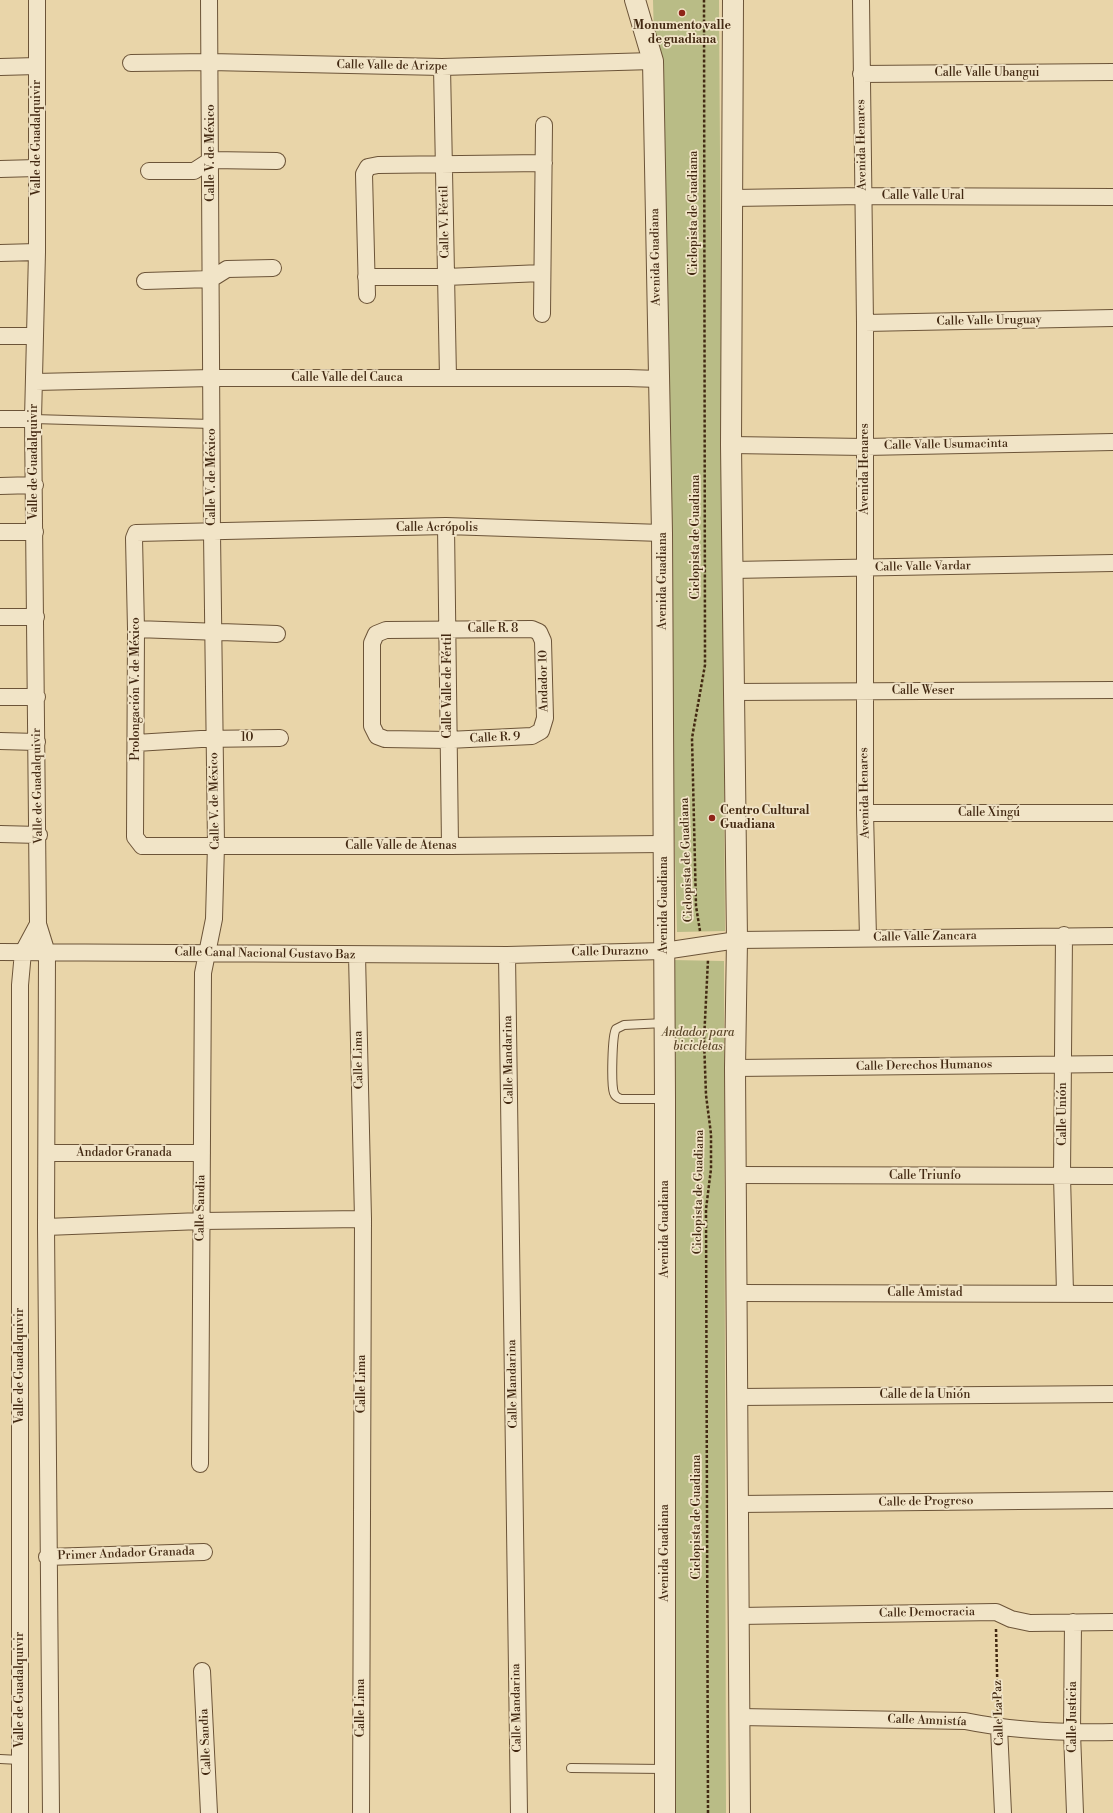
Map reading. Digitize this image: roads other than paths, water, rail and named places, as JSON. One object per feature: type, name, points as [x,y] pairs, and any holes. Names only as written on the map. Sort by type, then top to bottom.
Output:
[{"type":"street","name":"Valle de Guadalquivir","points":[[37,0],[37,252],[33,419],[39,835],[38,924],[47,952],[47,1557],[51,1813]]},
{"type":"street","name":"Calle V. de México","points":[[208,952],[214,919],[216,845],[212,533],[210,0]]},
{"type":"street","name":"Avenida Guadiana","points":[[635,0],[653,61],[662,533],[664,1023],[666,1099],[665,1813]]},
{"type":"street","points":[[734,0],[731,445],[737,940],[735,1068],[738,1294],[740,1813]]},
{"type":"street","name":"Avenida Henares","points":[[861,0],[865,323],[864,691],[868,938]]},
{"type":"street","name":"Calle Valle de Arizpe","points":[[131,63],[210,62],[442,67],[653,61]]},
{"type":"street","points":[[0,67],[37,66]]},
{"type":"street","name":"Calle V. Fértil","points":[[442,67],[448,378]]},
{"type":"street","name":"Calle Valle Ubangui","points":[[861,74],[1113,72]]},
{"type":"street","points":[[542,314],[544,125]]},
{"type":"street","points":[[149,171],[194,171],[211,160],[277,161]]},
{"type":"street","points":[[367,295],[364,174],[368,167],[378,165],[544,163]]},
{"type":"street","points":[[0,169],[37,168]]},
{"type":"street","name":"Calle Valle Ural","points":[[733,198],[863,196],[1113,197]]},
{"type":"street","points":[[0,253],[37,252]]},
{"type":"street","points":[[145,281],[211,279],[226,269],[273,268]]},
{"type":"street","points":[[366,277],[446,277],[542,272]]},
{"type":"street","name":"Calle Valle Uruguay","points":[[865,323],[1113,318]]},
{"type":"street","points":[[0,336],[35,336]]},
{"type":"street","name":"Calle Valle del Cauca","points":[[35,382],[212,378],[659,379]]},
{"type":"street","points":[[0,419],[33,419]]},
{"type":"street","name":"Calle Valle Usumacinta","points":[[731,445],[865,447],[1113,442]]},
{"type":"street","points":[[0,486],[35,485]]},
{"type":"street","name":"Calle Acrópolis","points":[[136,533],[212,533],[446,526],[662,533]]},
{"type":"street","name":"Calle Valle de Fértil","points":[[446,526],[450,846]]},
{"type":"street","points":[[0,532],[35,532]]},
{"type":"street","name":"Prolongación V. de México","points":[[136,533],[134,538],[136,629],[135,837],[139,844]]},
{"type":"street","name":"Calle Valle Vardar","points":[[732,570],[1113,563]]},
{"type":"street","points":[[0,617],[36,617]]},
{"type":"street","points":[[136,629],[277,634]]},
{"type":"street","name":"Calle R. 8","points":[[377,736],[374,731],[372,718],[372,643],[376,634],[386,630],[532,629],[539,632]]},
{"type":"street","name":"Andador 10","points":[[539,632],[544,641],[545,718],[541,731]]},
{"type":"street","name":"Calle Weser","points":[[733,692],[1113,690]]},
{"type":"street","points":[[0,696],[37,697]]},
{"type":"street","name":"Calle R. 9","points":[[377,736],[385,739],[448,740],[532,736],[541,731]]},
{"type":"street","points":[[136,743],[215,738]]},
{"type":"street","name":"10","points":[[215,738],[280,738]]},
{"type":"street","points":[[0,742],[37,742]]},
{"type":"street","name":"Calle Xingú","points":[[865,813],[1113,813]]},
{"type":"street","points":[[0,834],[39,835]]},
{"type":"street","name":"Calle Valle de Atenas","points":[[139,844],[142,846],[450,846],[664,844]]},
{"type":"street","name":"Valle de Guadalquivir","points":[[20,1813],[20,985],[23,952],[38,924]]},
{"type":"street","name":"Calle Valle Zancara","points":[[737,940],[1064,935],[1113,936]]},
{"type":"street","name":"Calle Unión","points":[[1064,935],[1062,1176],[1065,1293]]},
{"type":"street","name":"Calle Durazno","points":[[507,954],[664,951],[737,940]]},
{"type":"street","points":[[0,952],[23,952]]},
{"type":"street","name":"Calle Canal Nacional Gustavo Baz","points":[[23,952],[208,952],[357,955],[507,954]]},
{"type":"street","name":"Calle Sandia","points":[[200,1464],[203,972],[208,952]]},
{"type":"street","name":"Calle Mandarina","points":[[507,954],[519,1813]]},
{"type":"street","name":"Calle Lima","points":[[357,955],[363,1219],[361,1813]]},
{"type":"street","name":"Calle Derechos Humanos","points":[[735,1068],[1113,1064]]},
{"type":"street","name":"Andador Granada","points":[[47,1153],[202,1153]]},
{"type":"street","name":"Calle Triunfo","points":[[736,1176],[1113,1176]]},
{"type":"street","points":[[46,1227],[201,1221],[363,1219]]},
{"type":"street","name":"Calle Amistad","points":[[738,1294],[1113,1294]]},
{"type":"street","name":"Calle de la Unión","points":[[738,1397],[1113,1394]]},
{"type":"street","name":"Calle de Progreso","points":[[739,1504],[1113,1500]]},
{"type":"street","name":"Primer Andador Granada","points":[[47,1557],[204,1552]]},
{"type":"street","name":"Calle Democracia","points":[[739,1616],[996,1612],[1011,1619],[1030,1623],[1113,1622]]},
{"type":"street","name":"Calle Justicia","points":[[1073,1622],[1072,1733],[1075,1813]]},
{"type":"street","name":"Calle Sandia","points":[[202,1671],[209,1813]]},
{"type":"street","name":"Calle Amnistía","points":[[740,1718],[965,1721],[999,1728],[1072,1733],[1113,1732]]},
{"type":"street","name":"Calle La Paz","points":[[999,1728],[1003,1813]]},
{"type":"lane","points":[[33,419],[212,424]]},
{"type":"lane","points":[[664,1023],[624,1025],[616,1029],[613,1037],[613,1088],[616,1097],[621,1099],[666,1099]]},
{"type":"lane","points":[[0,1759],[20,1760]]},
{"type":"lane","points":[[571,1768],[665,1769]]},
{"type":"place","name":"Monumento valle de guadiana","points":[[682,13]]},
{"type":"place","name":"Centro Cultural Guadiana","points":[[712,818]]},
{"type":"park label","name":"Andador para bicicletas","points":[[698,1040]]}]
